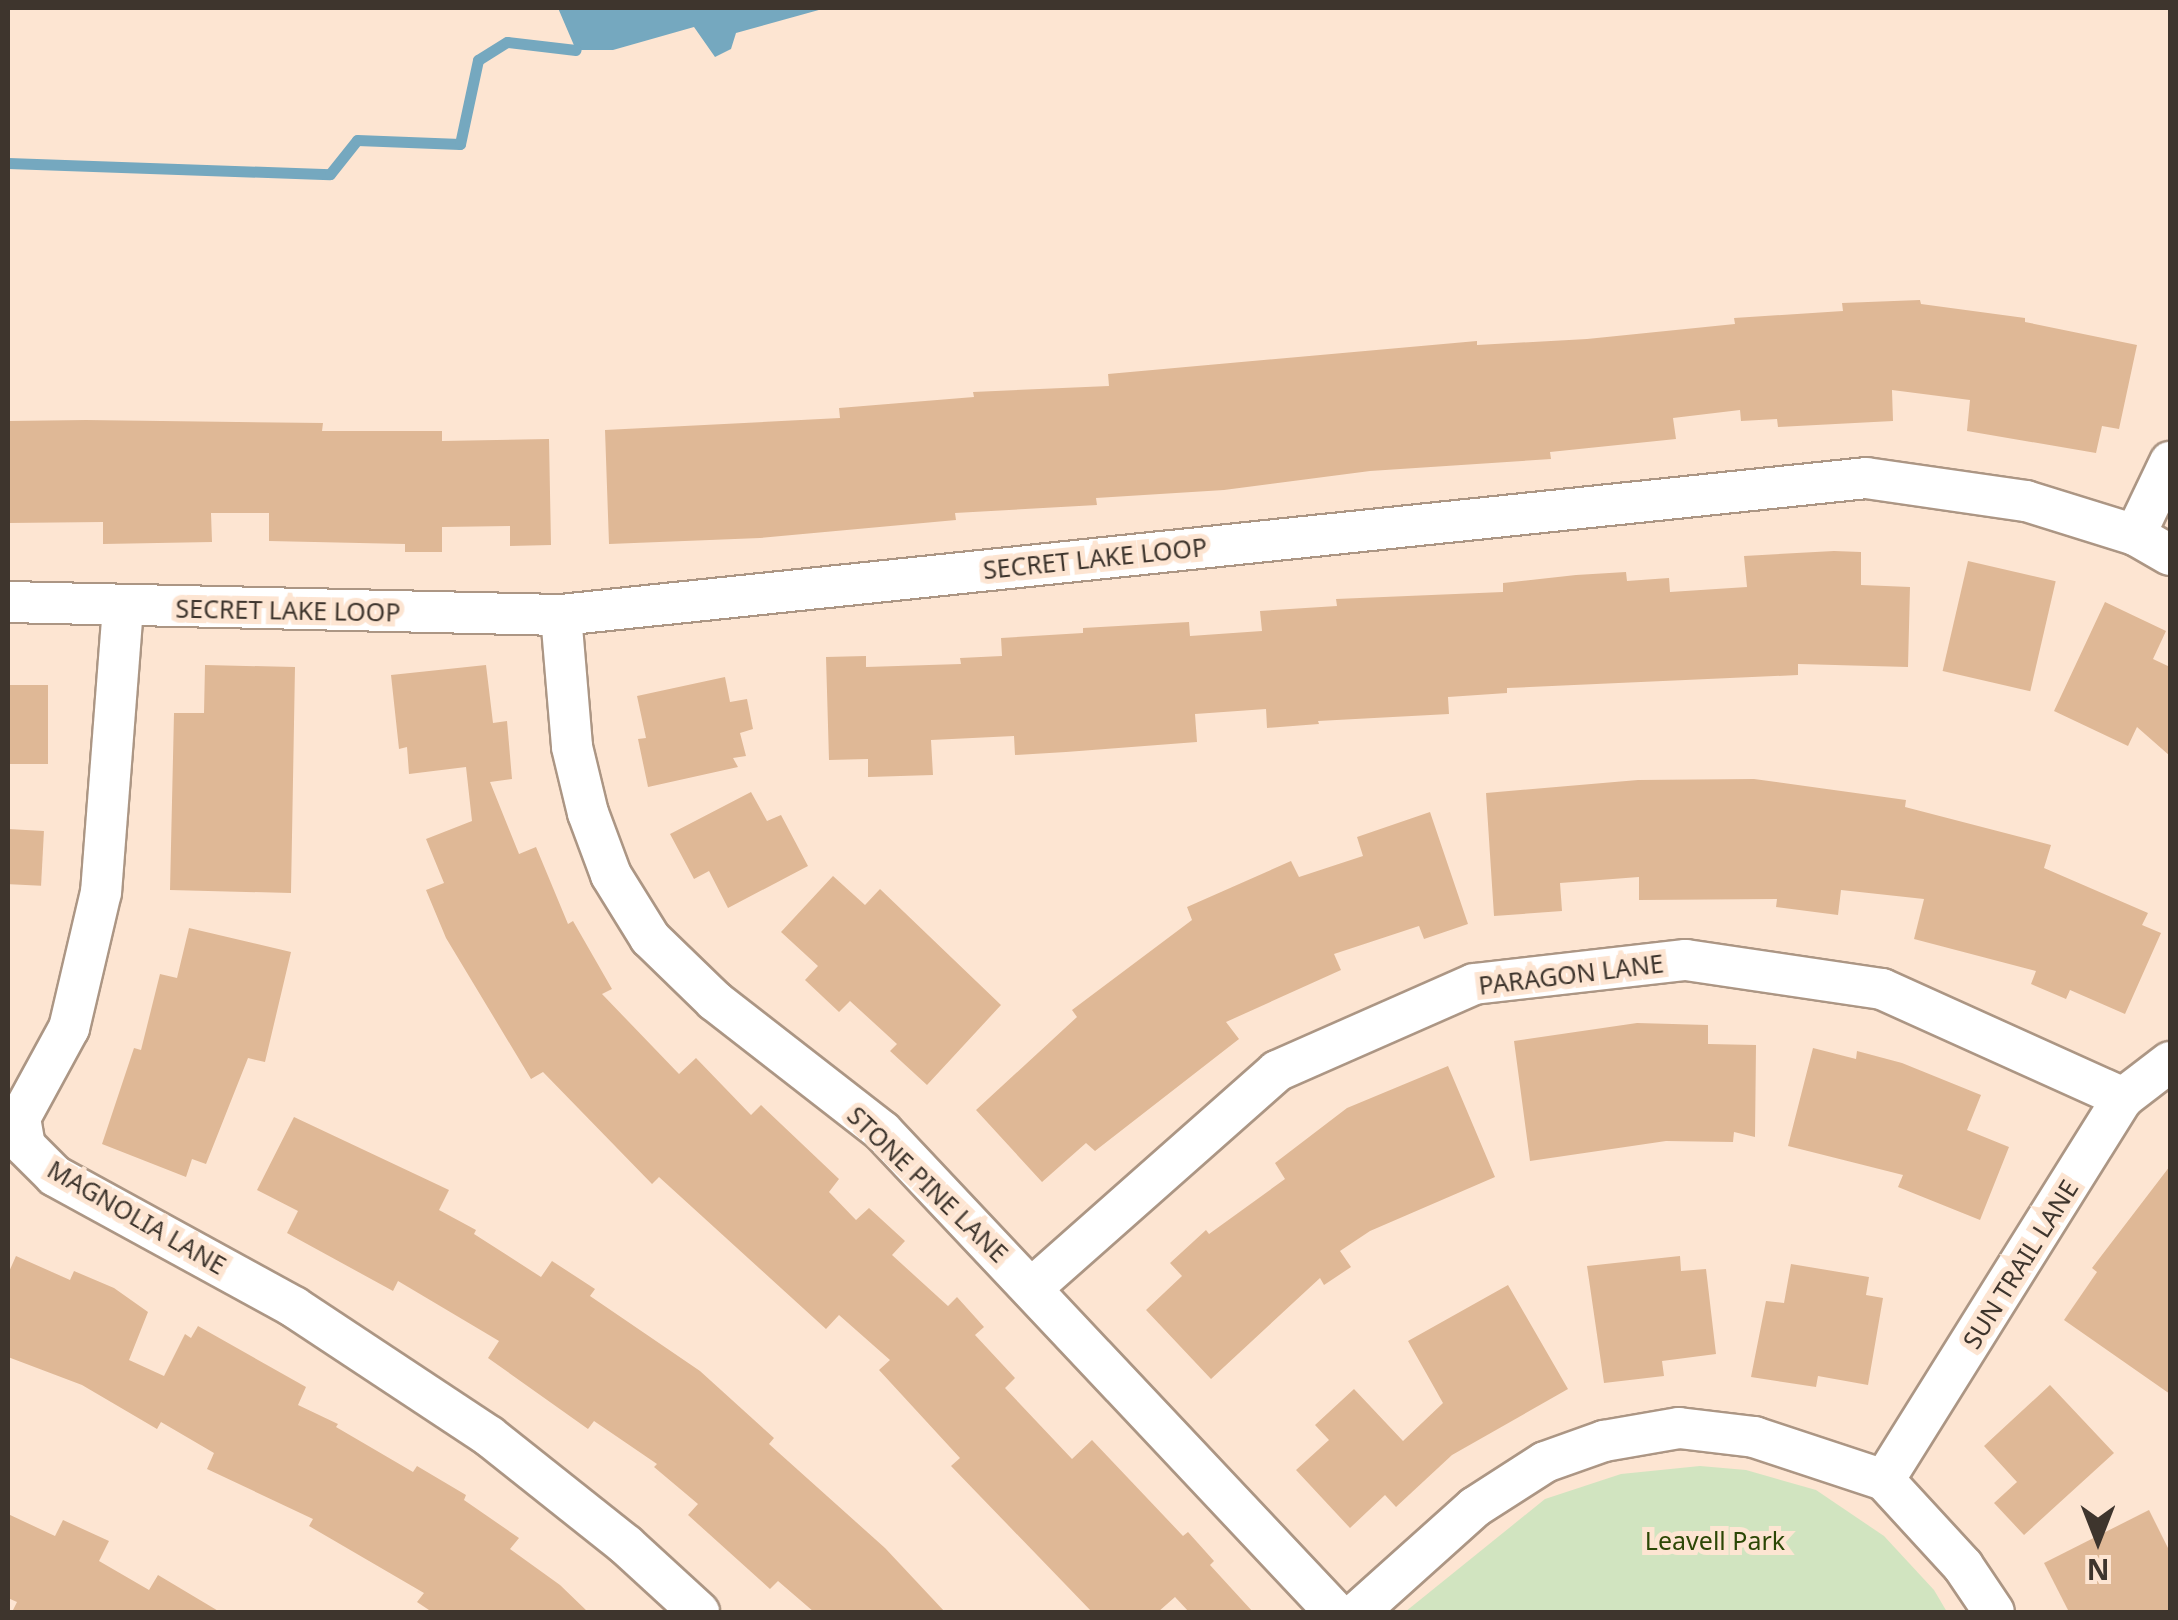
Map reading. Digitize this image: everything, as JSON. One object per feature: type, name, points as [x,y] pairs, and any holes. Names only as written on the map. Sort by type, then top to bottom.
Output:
[{"type":"street","points":[[2134,535],[2170,462]]},
{"type":"street","name":"SECRET LAKE LOOP","points":[[8,602],[560,615],[1866,478],[2026,502],[2134,535],[2170,555]]},
{"type":"street","name":"MAGNOLIA LANE","points":[[123,607],[101,892],[68,1028],[20,1118],[25,1146],[56,1176],[294,1307],[489,1436],[626,1544],[699,1612]]},
{"type":"street","name":"STONE PINE LANE","points":[[560,615],[572,747],[588,813],[610,876],[650,938],[715,1001],[882,1132],[1335,1612]]},
{"type":"street","name":"PARAGON LANE","points":[[1032,1287],[1277,1071],[1474,984],[1686,960],[1882,988],[2124,1098]]},
{"type":"street","name":"SUN TRAIL LANE","points":[[1884,1480],[2124,1098],[2170,1062]]},
{"type":"street","points":[[1358,1612],[1474,1507],[1546,1462],[1604,1441],[1679,1428],[1754,1437],[1884,1480],[1963,1566],[1994,1612]]},
{"type":"green space","name":"Leavell Park","points":[[1700,1466],[1746,1470],[1816,1490],[1884,1536],[1934,1590],[1947,1612],[1405,1612],[1545,1499],[1621,1474]]},
{"type":"water","points":[[558,8],[826,8],[736,33],[731,49],[715,57],[694,27],[613,50],[576,50]]},
{"type":"building","points":[[1920,300],[1921,304],[2025,318],[2025,322],[2137,345],[2119,429],[2102,426],[2096,453],[1967,431],[1970,400],[1892,390],[1893,421],[1778,427],[1777,419],[1741,421],[1740,410],[1673,418],[1676,439],[1550,452],[1551,459],[1370,471],[1224,490],[1096,498],[1097,505],[955,513],[956,520],[760,538],[609,544],[605,430],[840,418],[839,408],[974,397],[973,392],[1109,386],[1108,374],[1477,341],[1477,345],[1587,339],[1735,324],[1734,318],[1843,311],[1842,303]]},
{"type":"building","points":[[8,421],[323,423],[322,431],[442,431],[442,441],[549,439],[551,545],[510,546],[510,526],[442,527],[442,552],[405,552],[405,544],[269,541],[269,513],[211,513],[212,542],[103,544],[103,522],[8,523]]},
{"type":"building","points":[[1861,552],[1861,585],[1910,587],[1908,667],[1798,664],[1798,675],[1507,688],[1507,693],[1448,697],[1449,714],[1318,721],[1319,724],[1267,728],[1266,709],[1195,714],[1197,742],[1066,752],[1015,755],[1014,736],[931,740],[933,775],[868,777],[868,759],[829,760],[826,657],[866,656],[866,667],[961,664],[960,658],[1002,656],[1001,638],[1083,633],[1083,628],[1189,622],[1190,636],[1262,631],[1260,611],[1337,606],[1336,599],[1503,592],[1503,583],[1576,575],[1626,572],[1627,581],[1669,578],[1670,592],[1747,587],[1744,556]]},
{"type":"building","points":[[1968,561],[2056,581],[2030,691],[1943,671]]},
{"type":"building","points":[[2105,602],[2166,631],[2153,659],[2170,667],[2170,756],[2137,727],[2128,746],[2054,711]]},
{"type":"building","points":[[205,665],[295,667],[291,893],[170,890],[174,713],[204,713]]},
{"type":"building","points":[[486,665],[493,723],[507,721],[512,779],[490,782],[519,854],[536,847],[568,924],[573,921],[612,989],[602,994],[679,1074],[696,1058],[751,1115],[761,1105],[839,1179],[829,1192],[856,1220],[869,1208],[905,1241],[892,1255],[948,1306],[957,1297],[984,1327],[975,1335],[1015,1378],[1005,1388],[1072,1459],[1092,1440],[1183,1536],[1188,1532],[1214,1561],[1210,1565],[1253,1612],[1189,1612],[1175,1597],[1158,1612],[1092,1612],[951,1466],[960,1458],[879,1370],[890,1360],[839,1315],[826,1329],[659,1177],[652,1184],[543,1072],[531,1079],[446,938],[426,890],[444,883],[426,839],[472,821],[466,767],[409,774],[407,747],[399,749],[391,675]]},
{"type":"building","points":[[725,677],[730,702],[747,699],[753,729],[740,733],[746,756],[733,758],[738,767],[648,787],[638,739],[646,738],[637,696]]},
{"type":"building","points":[[8,685],[48,685],[48,764],[8,764]]},
{"type":"building","points":[[1754,779],[1906,800],[1905,807],[2051,845],[2044,868],[2148,913],[2142,925],[2161,933],[2125,1014],[2070,990],[2066,999],[2031,984],[2036,971],[1914,939],[1924,899],[1841,890],[1838,915],[1776,907],[1777,899],[1639,900],[1639,877],[1560,883],[1562,911],[1494,916],[1486,793],[1638,780]]},
{"type":"building","points":[[751,792],[767,821],[781,815],[808,866],[728,908],[709,871],[694,879],[670,834]]},
{"type":"building","points":[[1430,812],[1468,924],[1424,939],[1419,926],[1334,954],[1341,970],[1226,1022],[1239,1039],[1095,1151],[1086,1143],[1042,1182],[976,1110],[1077,1017],[1072,1010],[1192,920],[1187,907],[1291,861],[1299,877],[1363,856],[1357,837]]},
{"type":"building","points":[[8,829],[44,831],[41,886],[8,884]]},
{"type":"building","points":[[833,876],[865,905],[880,889],[1001,1005],[927,1085],[890,1051],[897,1044],[850,1001],[839,1012],[805,980],[818,966],[781,932]]},
{"type":"building","points":[[189,928],[291,952],[265,1062],[248,1058],[206,1164],[192,1159],[186,1177],[102,1144],[134,1048],[141,1050],[160,974],[177,978]]},
{"type":"building","points":[[1637,1023],[1708,1025],[1708,1044],[1756,1045],[1755,1137],[1734,1132],[1733,1142],[1666,1141],[1530,1161],[1514,1041]]},
{"type":"building","points":[[1813,1048],[1856,1059],[1857,1051],[1902,1063],[1981,1095],[1967,1130],[2009,1147],[1980,1220],[1898,1187],[1903,1175],[1788,1146]]},
{"type":"building","points":[[1448,1066],[1495,1177],[1370,1231],[1340,1251],[1351,1267],[1324,1285],[1320,1278],[1211,1379],[1146,1310],[1182,1276],[1170,1263],[1206,1230],[1209,1234],[1285,1179],[1275,1163],[1347,1108]]},
{"type":"building","points":[[294,1117],[449,1190],[439,1210],[476,1230],[474,1234],[541,1277],[552,1261],[595,1289],[590,1296],[700,1371],[774,1438],[769,1444],[885,1548],[945,1612],[814,1612],[778,1581],[770,1589],[688,1515],[698,1504],[654,1467],[657,1464],[594,1421],[588,1429],[488,1358],[499,1341],[398,1281],[393,1291],[287,1233],[298,1211],[257,1190]]},
{"type":"building","points":[[2170,1166],[2170,1394],[2064,1320],[2097,1272],[2092,1268]]},
{"type":"building","points":[[16,1256],[70,1280],[74,1271],[114,1288],[148,1312],[129,1360],[164,1376],[185,1334],[191,1338],[198,1326],[306,1387],[298,1405],[338,1424],[336,1427],[413,1472],[417,1466],[466,1495],[464,1500],[519,1538],[510,1549],[560,1585],[588,1612],[432,1612],[417,1602],[424,1593],[309,1526],[313,1519],[207,1469],[214,1453],[161,1422],[157,1429],[82,1385],[8,1357],[8,1274]]},
{"type":"building","points":[[1680,1256],[1681,1271],[1706,1269],[1716,1354],[1662,1361],[1664,1376],[1604,1383],[1587,1266]]},
{"type":"building","points":[[1791,1264],[1869,1277],[1866,1295],[1883,1298],[1868,1385],[1818,1376],[1816,1387],[1751,1377],[1766,1301],[1784,1303]]},
{"type":"building","points":[[1508,1285],[1568,1389],[1452,1455],[1396,1507],[1385,1495],[1350,1528],[1296,1470],[1329,1440],[1315,1425],[1354,1389],[1403,1441],[1443,1403],[1408,1341]]},
{"type":"building","points":[[2050,1385],[2114,1453],[2024,1535],[1994,1503],[2017,1482],[1984,1446]]},
{"type":"building","points":[[2149,1510],[2170,1552],[2170,1612],[2069,1612],[2044,1563]]},
{"type":"building","points":[[8,1514],[55,1536],[63,1520],[109,1541],[99,1561],[149,1590],[158,1575],[220,1612],[12,1612],[17,1602],[8,1598]]},
{"type":"waterway","points":[[8,163],[330,174],[357,140],[460,144],[478,60],[507,42],[576,50]]}]
